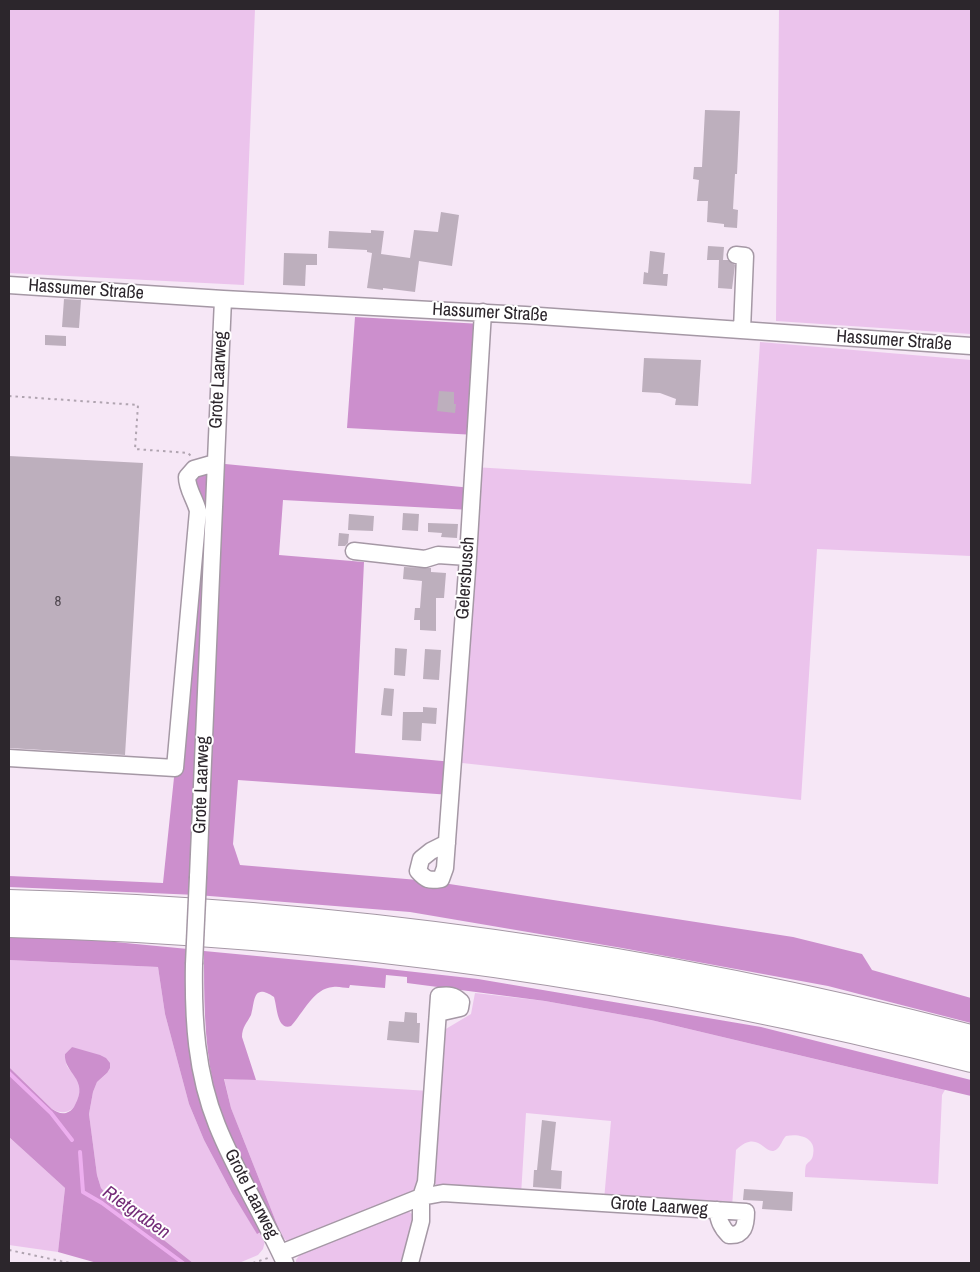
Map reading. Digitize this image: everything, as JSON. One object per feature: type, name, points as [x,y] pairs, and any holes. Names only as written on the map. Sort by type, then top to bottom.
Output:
[{"type":"highway","points":[[9,902],[145,908],[258,916],[392,929],[538,949],[765,989],[971,1037]]},
{"type":"highway","points":[[9,924],[233,936],[358,948],[470,962],[605,982],[687,997],[857,1033],[971,1060]]},
{"type":"street","points":[[736,255],[745,256],[742,330]]},
{"type":"street","name":"Hassumer Straße","points":[[9,285],[223,299],[483,312],[971,346]]},
{"type":"street","name":"Grote Laarweg","points":[[223,299],[209,465],[194,964],[195,1034],[199,1060],[216,1124],[283,1258],[421,1197],[443,1193],[717,1210]]},
{"type":"street","name":"Gelersbusch","points":[[447,843],[468,557],[483,312]]},
{"type":"street","points":[[9,758],[175,768],[198,511],[195,498],[187,487],[187,477],[194,469],[209,465]]},
{"type":"street","points":[[354,551],[425,558],[438,555],[468,557]]},
{"type":"street","points":[[410,1263],[421,1222],[421,1197],[426,1182],[438,1013]]},
{"type":"path","points":[[9,396],[138,405],[135,449],[188,453],[209,465]]},
{"type":"path","points":[[9,1250],[70,1263]]},
{"type":"shaded area","points":[[9,9],[255,9],[244,285],[9,273]]},
{"type":"shaded area","points":[[779,9],[971,9],[971,334],[776,321]]},
{"type":"shaded area","points":[[355,317],[482,324],[476,435],[347,428]]},
{"type":"shaded area","points":[[760,342],[971,360],[971,556],[817,549],[801,800],[453,762],[474,467],[751,484]]},
{"type":"shaded area","points":[[215,463],[472,488],[471,510],[283,500],[279,555],[364,562],[355,753],[453,762],[451,795],[238,780],[233,844],[240,865],[430,881],[793,937],[862,954],[872,970],[971,998],[971,1023],[828,986],[622,948],[410,912],[197,895],[9,887],[9,876],[163,883],[198,511],[187,477]]},
{"type":"shaded area","points":[[9,937],[63,937],[188,949],[189,1043],[264,1230],[257,1234],[232,1193],[204,1140],[189,1104],[165,1014],[158,967],[9,960]]},
{"type":"shaded area","points":[[204,951],[478,979],[761,1027],[971,1080],[971,1096],[651,1020],[545,1001],[407,983],[407,977],[386,975],[385,988],[350,985],[349,988],[326,988],[309,1002],[291,1026],[286,1027],[280,1021],[274,997],[262,992],[258,993],[254,1000],[251,1015],[242,1034],[256,1080],[224,1079],[231,1108],[282,1237],[274,1227],[239,1157],[218,1102],[210,1067],[206,1034]]},
{"type":"shaded area","points":[[9,960],[158,967],[165,1014],[189,1104],[204,1140],[232,1193],[257,1233],[264,1230],[265,1241],[263,1249],[258,1255],[239,1263],[193,1263],[113,1200],[101,1188],[97,1175],[89,1114],[97,1082],[107,1073],[72,1047],[65,1054],[67,1066],[79,1082],[80,1095],[71,1110],[59,1112],[52,1109],[9,1067]]},
{"type":"shaded area","points":[[475,993],[545,1001],[651,1020],[937,1088],[946,1088],[942,1095],[938,1184],[805,1177],[806,1165],[811,1160],[814,1149],[806,1138],[791,1135],[786,1136],[778,1148],[773,1151],[756,1142],[744,1144],[736,1150],[732,1207],[604,1200],[611,1121],[526,1113],[521,1195],[440,1188],[433,1182],[439,1033],[471,1014]]},
{"type":"shaded area","points":[[72,1047],[100,1055],[110,1063],[107,1073],[97,1082],[89,1114],[97,1175],[101,1188],[113,1200],[193,1263],[97,1263],[58,1252],[65,1188],[9,1137],[9,1067],[52,1109],[60,1113],[66,1113],[71,1111],[79,1096],[78,1082],[65,1061],[65,1054]]},
{"type":"shaded area","points":[[224,1078],[429,1091],[418,1190],[288,1242],[282,1237],[231,1108]]},
{"type":"shaded area","points":[[9,1137],[65,1188],[58,1252],[9,1245]]},
{"type":"shaded area","points":[[404,1208],[415,1218],[405,1263],[296,1263],[301,1253]]},
{"type":"building","points":[[705,110],[740,111],[733,209],[738,210],[737,228],[724,227],[724,224],[707,222],[708,201],[697,201],[699,180],[693,179],[694,167],[702,167]]},
{"type":"building","points":[[441,212],[459,215],[452,266],[419,261],[415,292],[367,288],[372,253],[367,252],[367,250],[328,248],[329,231],[371,233],[371,230],[384,231],[381,254],[410,258],[414,230],[438,232]]},
{"type":"building","points":[[708,246],[724,247],[723,260],[728,260],[735,265],[732,289],[718,288],[719,260],[707,260]]},
{"type":"building","points":[[650,251],[665,253],[663,274],[668,274],[667,286],[643,284],[644,272],[648,273]]},
{"type":"building","points":[[284,253],[317,254],[317,265],[306,265],[305,286],[283,285]]},
{"type":"building","points":[[64,299],[81,300],[79,328],[62,327]]},
{"type":"building","points":[[45,335],[66,336],[66,346],[45,345]]},
{"type":"building","points":[[644,358],[701,360],[698,406],[675,405],[676,399],[660,393],[642,392]]},
{"type":"building","points":[[439,391],[454,392],[455,413],[437,411]]},
{"type":"building","points":[[9,456],[143,463],[125,755],[9,748]]},
{"type":"building","points":[[403,513],[419,514],[418,531],[402,530]]},
{"type":"building","points":[[349,514],[374,516],[373,531],[348,530]]},
{"type":"building","points":[[428,523],[458,524],[457,538],[441,537],[442,533],[428,532]]},
{"type":"building","points":[[339,533],[349,534],[348,543],[345,546],[338,546]]},
{"type":"building","points":[[404,567],[431,568],[431,572],[446,573],[444,598],[436,598],[436,631],[420,630],[420,620],[414,620],[415,608],[420,608],[422,581],[403,579]]},
{"type":"building","points":[[395,648],[407,649],[405,676],[394,675]]},
{"type":"building","points":[[425,649],[441,650],[439,680],[423,679]]},
{"type":"building","points":[[384,688],[394,689],[392,716],[381,715]]},
{"type":"building","points":[[423,707],[437,708],[436,724],[422,723],[421,741],[402,740],[403,712],[423,712]]},
{"type":"building","points":[[405,1012],[417,1013],[417,1023],[420,1023],[419,1043],[387,1040],[389,1021],[404,1022]]},
{"type":"building","points":[[542,1120],[556,1122],[551,1170],[562,1171],[561,1189],[533,1187],[534,1170],[537,1170]]},
{"type":"building","points":[[744,1189],[793,1192],[792,1211],[762,1209],[763,1201],[743,1200]]},
{"type":"waterway","name":"Rietgraben","points":[[9,1073],[51,1113],[72,1140]]},
{"type":"waterway","name":"Rietgraben","points":[[80,1152],[83,1192],[102,1203],[183,1263]]}]
